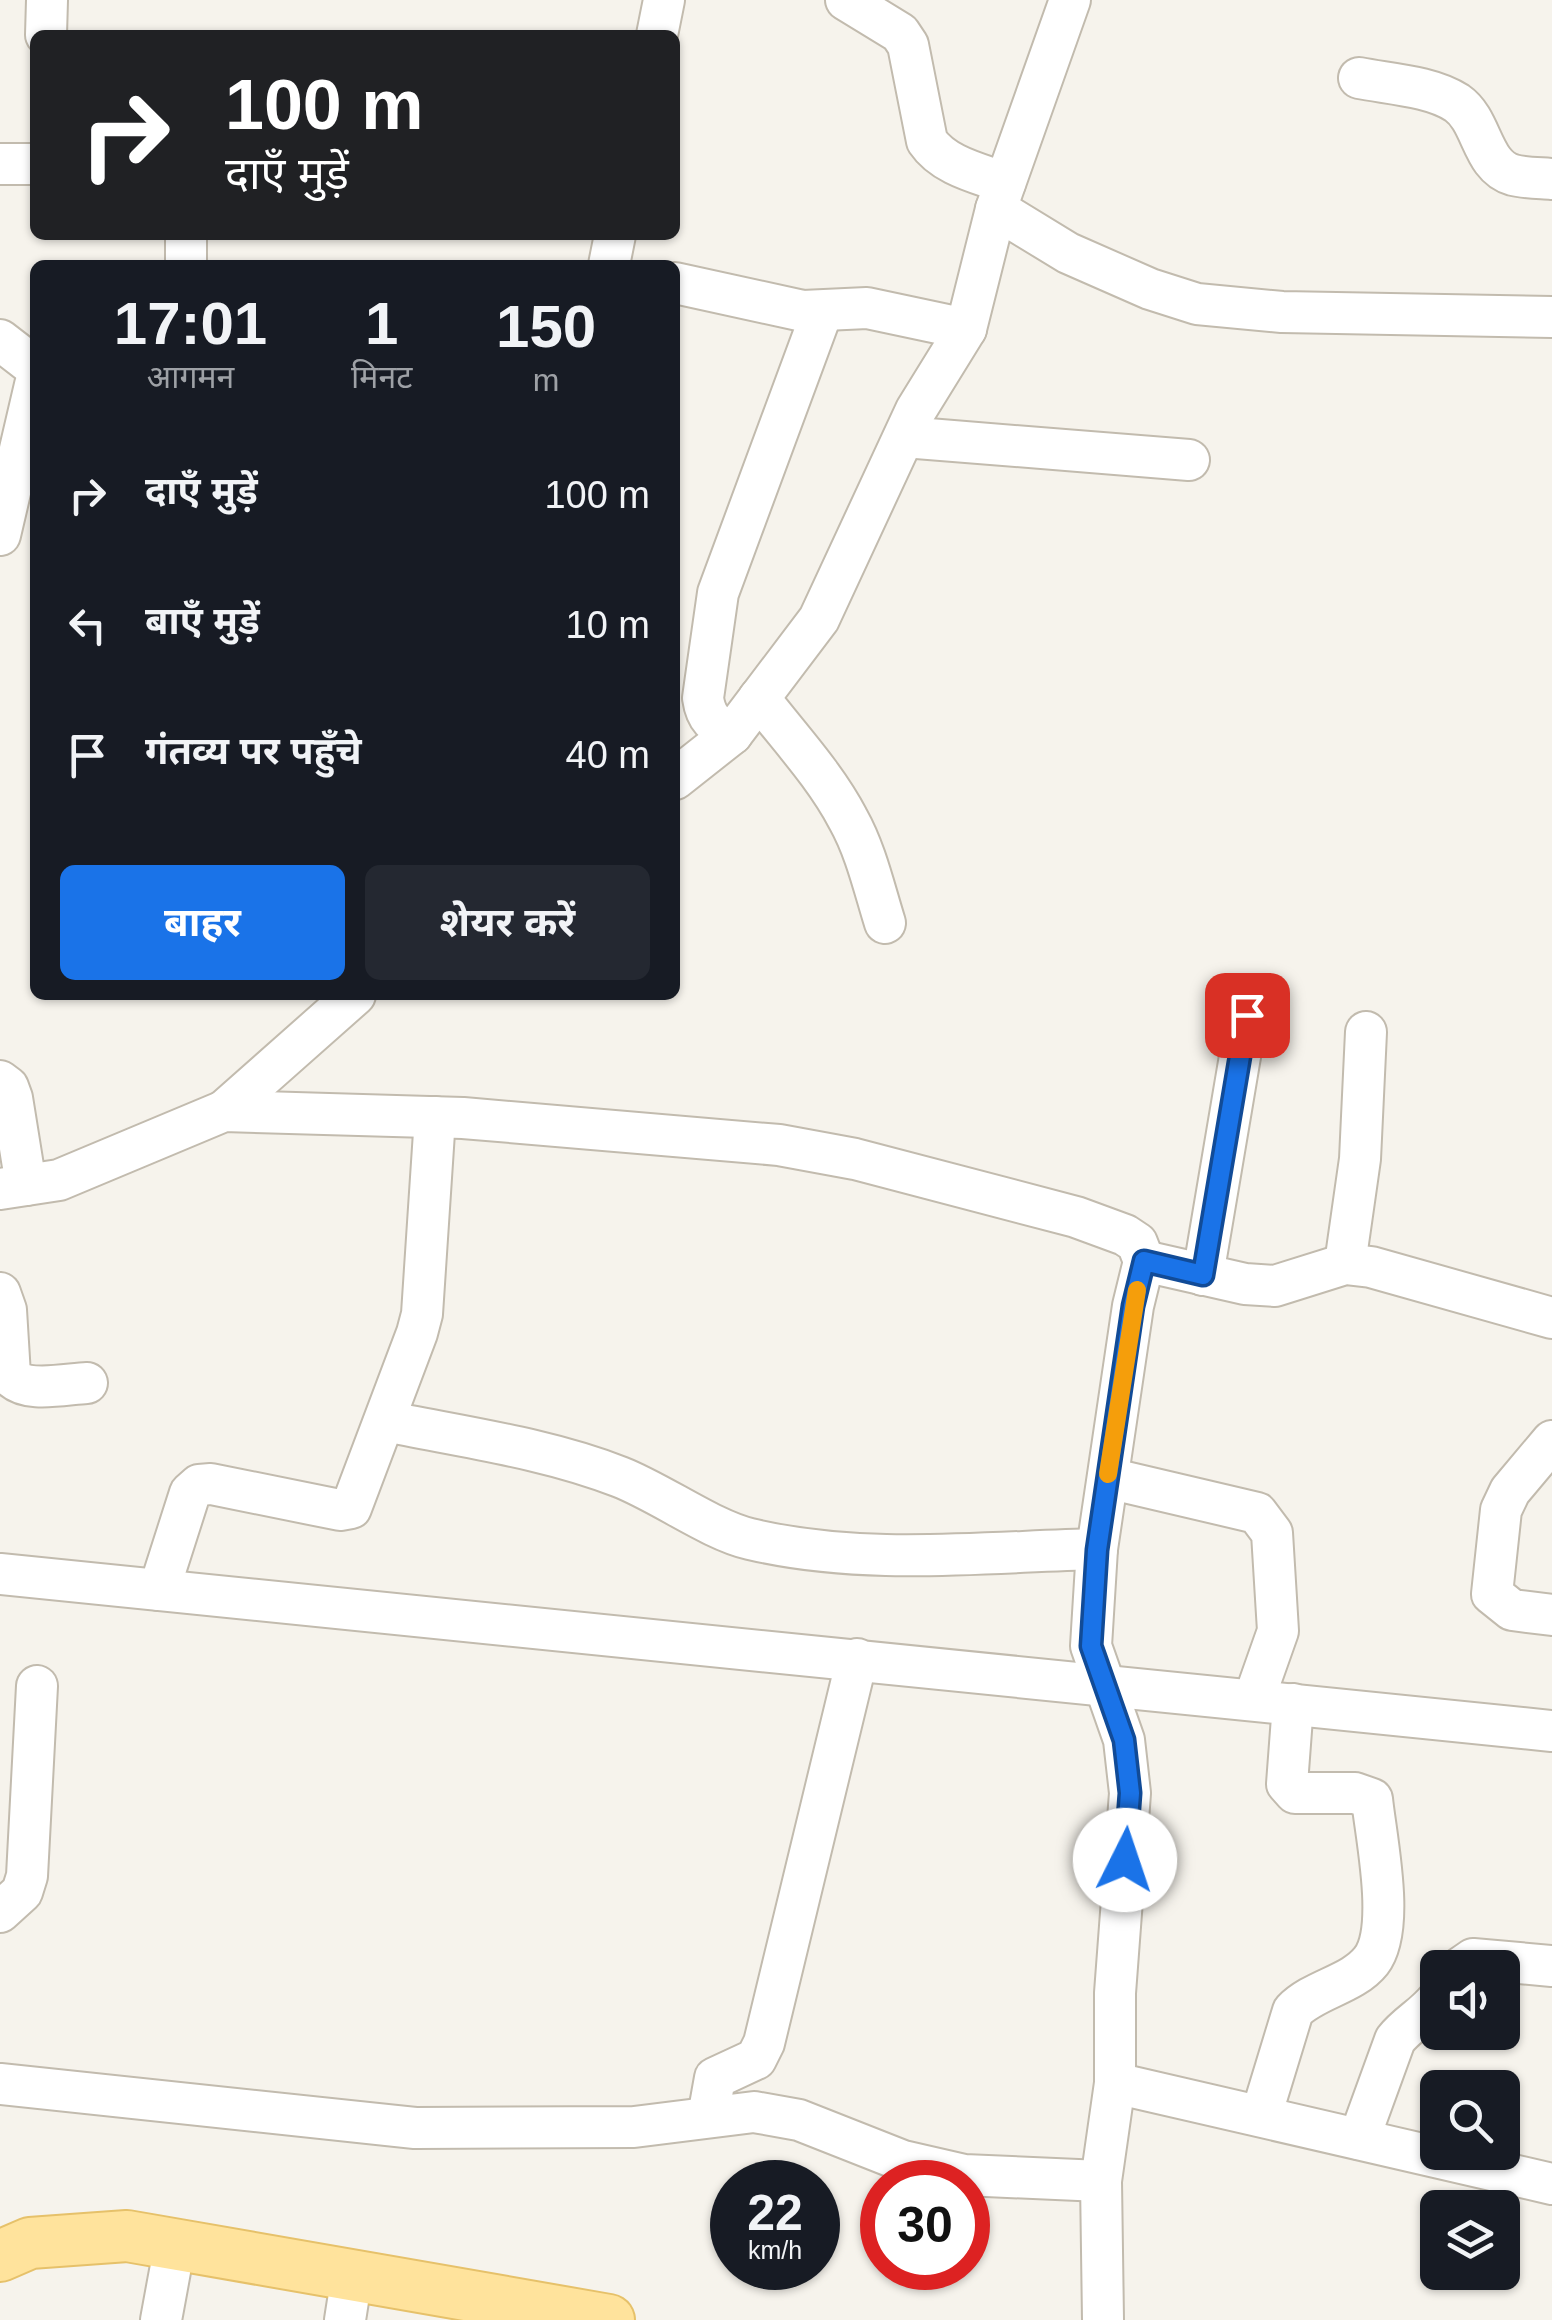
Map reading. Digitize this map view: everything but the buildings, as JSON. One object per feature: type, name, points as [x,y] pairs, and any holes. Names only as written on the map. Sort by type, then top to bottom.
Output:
[{"type":"main road","points":[[0,2256],[30,2243],[127,2236],[175,2244],[348,2298],[604,2320]]},
{"type":"street","points":[[46,0],[46,30]]},
{"type":"street","points":[[658,30],[664,0]]},
{"type":"street","points":[[846,0],[900,33],[908,45],[927,141],[934,152],[1000,196],[1068,253],[1150,289],[1197,304],[1282,312],[1552,317]]},
{"type":"street","points":[[680,775],[732,734],[819,618],[916,410],[966,329],[1000,196],[1070,0]]},
{"type":"street","points":[[1359,78],[1456,102],[1470,116],[1495,164],[1510,174],[1552,179]]},
{"type":"street","points":[[0,164],[30,164]]},
{"type":"street","points":[[680,284],[803,311],[866,308],[966,329]]},
{"type":"street","points":[[732,734],[712,723],[705,713],[692,654],[822,312]]},
{"type":"street","points":[[0,340],[30,363]]},
{"type":"street","points":[[0,535],[30,406]]},
{"type":"street","points":[[904,437],[1188,460]]},
{"type":"street","points":[[759,698],[850,820],[885,923]]},
{"type":"street","points":[[0,1081],[8,1087],[12,1098],[13,1187],[59,1180],[224,1111],[349,1000]]},
{"type":"street","points":[[1203,1275],[1247,1015]]},
{"type":"street","points":[[1345,1264],[1360,1159],[1366,1032]]},
{"type":"street","points":[[224,1111],[435,1117],[763,1143],[855,1160],[1076,1217],[1125,1234],[1137,1243],[1144,1261],[1133,1306],[1097,1550],[1091,1646],[1124,1740],[1130,1793],[1115,1994],[1115,2083],[1101,2181],[1104,2320]]},
{"type":"street","points":[[159,1590],[190,1492],[199,1485],[340,1510],[351,1508],[422,1314],[435,1117]]},
{"type":"street","points":[[1144,1261],[1246,1284],[1275,1286],[1345,1264],[1372,1266],[1552,1318]]},
{"type":"street","points":[[0,1294],[6,1310],[10,1375],[16,1383],[87,1383]]},
{"type":"street","points":[[385,1421],[541,1454],[615,1475],[744,1538],[808,1551],[877,1556],[1097,1550]]},
{"type":"street","points":[[1552,1441],[1510,1492],[1501,1510],[1492,1594],[1512,1610],[1552,1616]]},
{"type":"street","points":[[1108,1478],[1257,1513],[1267,1523],[1272,1533],[1278,1631],[1254,1699]]},
{"type":"street","points":[[0,1574],[1552,1731]]},
{"type":"street","points":[[708,2117],[715,2078],[756,2059],[764,2043],[857,1659]]},
{"type":"street","points":[[0,1912],[22,1892],[28,1876],[36,1686]]},
{"type":"street","points":[[1261,2116],[1293,2011],[1305,1998],[1372,1960],[1384,1913],[1372,1800],[1354,1793],[1294,1793],[1287,1784],[1294,1704]]},
{"type":"street","points":[[1520,1963],[1552,1966]]},
{"type":"street","points":[[1359,2139],[1396,2040],[1402,2031],[1420,2020]]},
{"type":"street","points":[[1115,2083],[1552,2184]]},
{"type":"street","points":[[0,2084],[415,2128],[634,2127],[754,2112],[800,2120],[903,2160],[964,2175],[1101,2181]]},
{"type":"street","points":[[160,2320],[175,2244]]},
{"type":"slow traffic","points":[[1108,1474],[1137,1290]]},
{"type":"route","points":[[1125,1860],[1130,1793],[1124,1740],[1091,1646],[1097,1550],[1133,1306],[1144,1261],[1203,1275],[1247,1015]]}]
